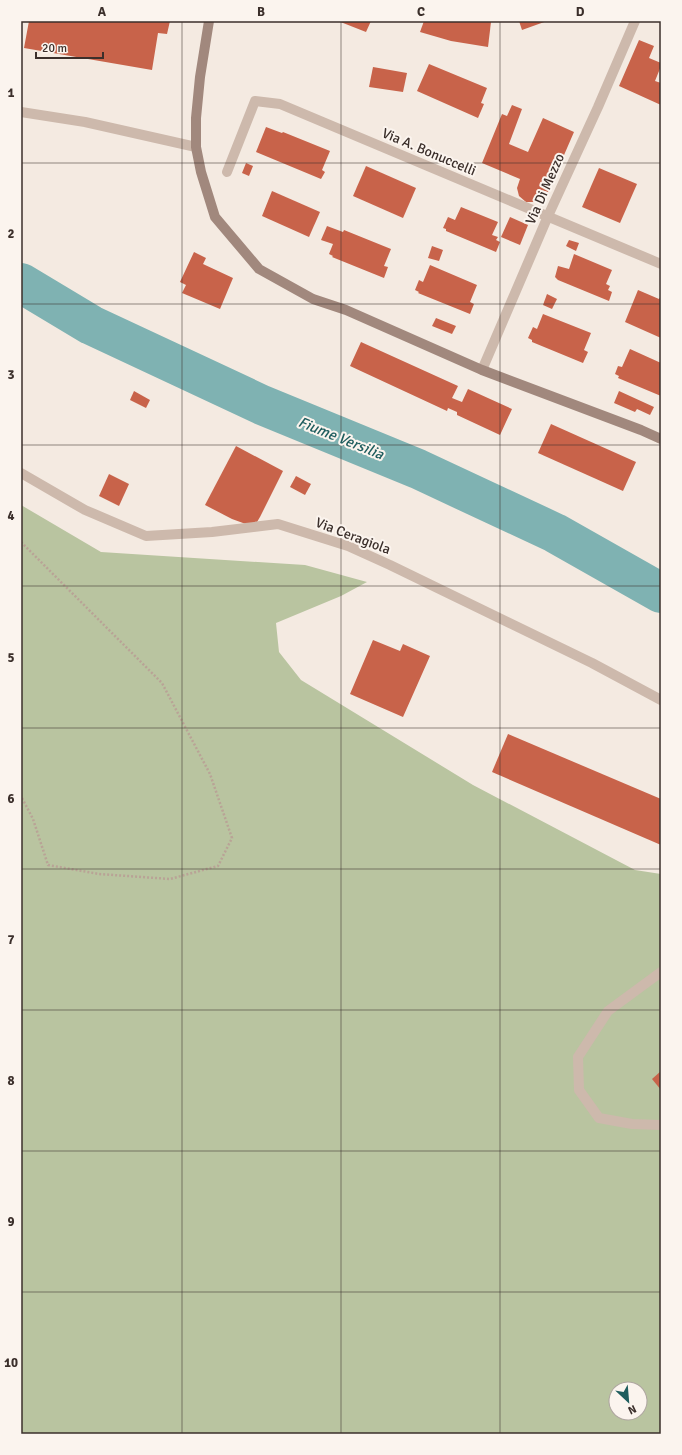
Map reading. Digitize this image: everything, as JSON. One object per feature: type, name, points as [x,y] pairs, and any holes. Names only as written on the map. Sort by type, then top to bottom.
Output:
[{"type":"main road","points":[[208,21],[196,118],[196,147],[201,172],[215,218],[259,270],[313,300],[346,310],[482,370],[641,430],[661,439]]},
{"type":"street","name":"Via Di Mezzo","points":[[482,370],[548,216],[598,107],[635,21]]},
{"type":"street","name":"Via A. Bonuccelli","points":[[228,172],[256,101],[280,104],[661,264]]},
{"type":"street","points":[[21,112],[85,122],[196,147]]},
{"type":"street","name":"Via Ceragiola","points":[[21,473],[85,510],[146,536],[212,532],[278,524],[348,546],[390,564],[592,663],[661,700]]},
{"type":"street","points":[[661,972],[608,1011],[578,1057],[580,1090],[599,1118],[632,1124],[661,1125]]},
{"type":"path","points":[[21,542],[162,683],[210,774],[232,838],[218,866],[170,879],[99,874],[48,865],[33,819],[21,796]]},
{"type":"green space","points":[[21,505],[101,552],[305,565],[367,582],[341,596],[276,623],[279,652],[301,680],[473,785],[635,870],[661,874],[661,1434],[21,1434]]},
{"type":"building","points":[[29,21],[170,21],[167,34],[158,33],[152,70],[24,48]]},
{"type":"building","points":[[338,21],[371,21],[366,32]]},
{"type":"building","points":[[424,21],[491,22],[488,47],[451,41],[420,32]]},
{"type":"building","points":[[519,21],[547,21],[522,30]]},
{"type":"building","points":[[639,40],[654,46],[649,58],[661,63],[655,81],[661,83],[661,105],[619,86]]},
{"type":"building","points":[[429,64],[487,88],[481,103],[484,104],[478,118],[417,91]]},
{"type":"building","points":[[373,67],[407,73],[403,92],[369,87]]},
{"type":"building","points":[[512,105],[522,109],[509,144],[528,152],[543,118],[574,132],[548,192],[545,191],[541,197],[534,202],[526,202],[519,196],[517,188],[520,179],[482,163],[502,114],[507,116]]},
{"type":"building","points":[[266,127],[282,133],[283,132],[330,151],[322,170],[325,172],[321,179],[256,152]]},
{"type":"building","points":[[246,163],[253,166],[249,176],[242,173]]},
{"type":"building","points":[[366,166],[416,188],[403,218],[353,196]]},
{"type":"building","points":[[599,168],[637,184],[620,223],[582,207]]},
{"type":"building","points":[[272,191],[320,212],[309,237],[262,216]]},
{"type":"building","points":[[461,207],[498,222],[492,235],[498,237],[496,240],[500,242],[496,252],[446,231],[446,229],[443,228],[448,217],[455,220]]},
{"type":"building","points":[[510,217],[528,225],[520,245],[501,237]]},
{"type":"building","points":[[327,226],[343,232],[344,230],[391,249],[384,266],[388,267],[384,278],[332,257],[333,256],[329,254],[333,244],[321,240]]},
{"type":"building","points":[[569,240],[579,243],[576,251],[566,246]]},
{"type":"building","points":[[432,246],[443,250],[439,261],[428,258]]},
{"type":"building","points":[[194,252],[206,258],[203,264],[233,278],[220,309],[182,293],[186,285],[180,282]]},
{"type":"building","points":[[574,254],[612,270],[606,284],[610,286],[608,290],[612,292],[609,301],[558,280],[555,277],[558,266],[569,269]]},
{"type":"building","points":[[430,265],[477,285],[470,302],[474,304],[470,314],[418,293],[419,292],[415,290],[419,280],[423,282]]},
{"type":"building","points":[[638,290],[659,299],[661,296],[661,338],[625,322]]},
{"type":"building","points":[[547,294],[557,299],[552,309],[543,305]]},
{"type":"building","points":[[543,314],[591,333],[584,350],[588,352],[583,363],[532,342],[532,340],[528,338],[533,327],[537,329]]},
{"type":"building","points":[[436,318],[456,326],[452,334],[432,326]]},
{"type":"building","points":[[361,342],[458,386],[452,398],[462,402],[468,389],[512,409],[500,435],[457,415],[457,412],[448,408],[447,411],[350,366]]},
{"type":"building","points":[[630,349],[661,363],[661,396],[618,378],[619,376],[615,374],[618,366],[622,367]]},
{"type":"building","points":[[134,391],[150,400],[146,408],[130,400]]},
{"type":"building","points":[[619,391],[654,407],[650,415],[637,409],[635,412],[614,403]]},
{"type":"building","points":[[551,424],[636,462],[623,491],[538,453]]},
{"type":"building","points":[[236,446],[283,471],[254,527],[232,519],[205,505]]},
{"type":"building","points":[[109,474],[129,484],[119,506],[99,496]]},
{"type":"building","points":[[296,476],[311,484],[305,495],[290,487]]},
{"type":"building","points":[[373,640],[400,651],[403,644],[430,656],[403,717],[350,694]]},
{"type":"building","points":[[508,734],[661,799],[661,845],[492,772]]},
{"type":"building","points":[[661,1071],[661,1090],[652,1079]]},
{"type":"waterway","name":"Fiume Versilia","points":[[21,283],[91,325],[262,405],[418,469],[555,533],[661,593]]}]
